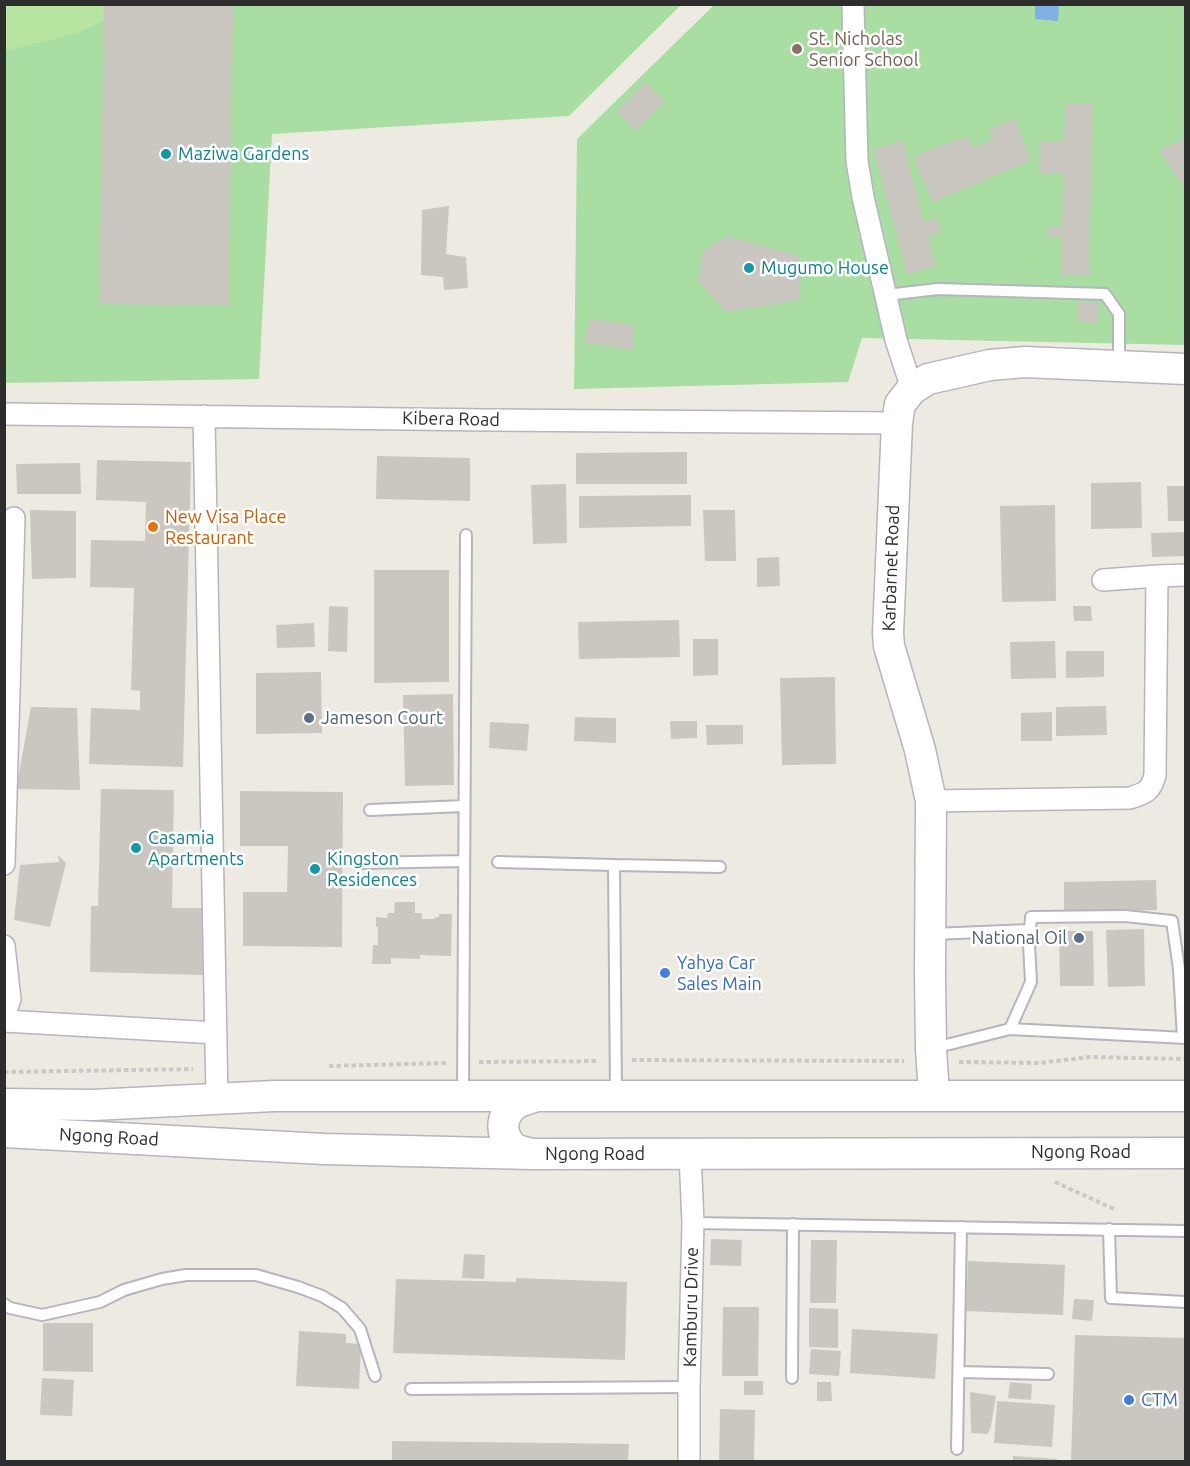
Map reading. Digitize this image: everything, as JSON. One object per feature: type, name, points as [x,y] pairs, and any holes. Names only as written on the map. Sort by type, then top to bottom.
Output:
[{"type":"main road","points":[[912,389],[928,379],[990,365],[1025,362],[1185,369]]},
{"type":"main road","name":"Karbarnet Road","points":[[912,389],[900,404],[897,423],[888,633],[889,646],[920,750],[931,801],[931,1048],[934,1095]]},
{"type":"main road","name":"Ngong Road","points":[[4,1104],[93,1105],[274,1096],[1185,1096]]},
{"type":"main road","points":[[531,1154],[514,1148],[503,1132],[504,1119],[508,1110],[517,1103],[538,1096]]},
{"type":"main road","name":"Ngong Road","points":[[4,1132],[324,1149],[531,1154],[1185,1153]]},
{"type":"street","points":[[853,6],[857,161],[863,197],[896,340],[912,389]]},
{"type":"street","name":"Kibera Road","points":[[4,414],[897,423]]},
{"type":"street","points":[[204,416],[217,1099]]},
{"type":"street","points":[[4,864],[14,518]]},
{"type":"street","points":[[1103,580],[1185,575]]},
{"type":"street","points":[[931,801],[1130,798],[1141,795],[1152,786],[1155,775],[1157,576]]},
{"type":"street","points":[[4,946],[10,999],[4,1019],[216,1033]]},
{"type":"street","name":"Kamburu Drive","points":[[689,1461],[693,1222],[690,1153]]},
{"type":"lane","points":[[886,295],[938,289],[1105,294],[1119,314],[1119,366]]},
{"type":"lane","points":[[463,1096],[466,535]]},
{"type":"lane","points":[[370,810],[464,806]]},
{"type":"lane","points":[[362,863],[464,861]]},
{"type":"lane","points":[[498,862],[720,867]]},
{"type":"lane","points":[[614,865],[616,1096]]},
{"type":"lane","points":[[931,1048],[1010,1029],[1184,1038],[1179,969],[1172,921],[1125,916],[1030,918],[1031,982],[1010,1029]]},
{"type":"lane","points":[[930,934],[1029,930]]},
{"type":"lane","points":[[693,1222],[1185,1231]]},
{"type":"lane","points":[[792,1378],[793,1224]]},
{"type":"lane","points":[[957,1449],[961,1227]]},
{"type":"lane","points":[[1109,1229],[1111,1298],[1185,1302]]},
{"type":"lane","points":[[4,1304],[10,1308],[42,1315],[100,1302],[124,1290],[162,1279],[186,1275],[256,1275],[322,1296],[342,1308],[360,1329],[375,1376]]},
{"type":"lane","points":[[959,1371],[1048,1374]]},
{"type":"lane","points":[[411,1389],[689,1387]]},
{"type":"green space","points":[[4,5],[681,5],[569,116],[272,134],[259,379],[5,383]]},
{"type":"green space","points":[[4,5],[135,5],[78,33],[5,51]]},
{"type":"green space","points":[[714,5],[1185,5],[1185,345],[862,338],[848,382],[574,389],[577,139]]},
{"type":"water","points":[[1035,5],[1059,5],[1058,21],[1035,19]]},
{"type":"building","name":"Maziwa Gardens","points":[[104,4],[233,4],[229,306],[99,304]]},
{"type":"building","points":[[645,82],[665,101],[636,131],[617,111]]},
{"type":"building","points":[[1065,103],[1093,104],[1089,275],[1061,275],[1062,237],[1047,237],[1047,227],[1062,227],[1064,174],[1039,173],[1040,141],[1064,142]]},
{"type":"building","points":[[1015,119],[1031,160],[934,202],[914,156],[968,136],[973,148],[993,139],[989,129]]},
{"type":"building","points":[[1186,138],[1186,180],[1180,182],[1159,150]]},
{"type":"building","points":[[903,141],[924,222],[936,218],[941,232],[928,236],[936,266],[907,274],[874,149]]},
{"type":"building","points":[[449,206],[446,254],[466,257],[468,288],[444,290],[443,277],[421,275],[422,210]]},
{"type":"building","name":"Mugumo House","points":[[727,236],[799,256],[799,300],[726,312],[698,280],[703,251]]},
{"type":"building","points":[[1077,302],[1099,303],[1098,323],[1077,322]]},
{"type":"building","points":[[590,319],[633,325],[633,350],[584,342]]},
{"type":"building","points":[[687,452],[687,484],[576,484],[576,453]]},
{"type":"building","points":[[377,456],[470,458],[470,501],[376,499]]},
{"type":"building","points":[[97,460],[191,462],[183,767],[89,764],[91,708],[140,710],[140,691],[131,690],[134,588],[90,587],[91,540],[145,541],[146,502],[96,500]]},
{"type":"building","points":[[80,463],[81,494],[17,494],[16,464]]},
{"type":"building","points":[[1141,482],[1142,528],[1091,529],[1091,483]]},
{"type":"building","points":[[566,484],[567,543],[533,544],[531,485]]},
{"type":"building","points":[[1167,486],[1186,486],[1186,521],[1168,521]]},
{"type":"building","points":[[691,495],[691,526],[579,528],[579,496]]},
{"type":"building","points":[[1055,505],[1056,601],[1002,602],[1000,506]]},
{"type":"building","points":[[30,510],[76,511],[76,578],[32,579]]},
{"type":"building","points":[[703,510],[735,510],[736,561],[705,561]]},
{"type":"building","points":[[1186,532],[1186,556],[1152,557],[1151,533]]},
{"type":"building","points":[[779,557],[780,586],[757,587],[757,558]]},
{"type":"building","points":[[374,570],[449,570],[449,682],[374,683]]},
{"type":"building","points":[[329,606],[348,607],[347,652],[328,651]]},
{"type":"building","points":[[1073,606],[1091,606],[1092,621],[1074,621]]},
{"type":"building","points":[[679,620],[680,657],[579,659],[578,622]]},
{"type":"building","points":[[314,623],[315,647],[277,648],[276,625]]},
{"type":"building","points":[[693,639],[718,639],[718,675],[693,676]]},
{"type":"building","points":[[1055,641],[1056,678],[1011,679],[1010,642]]},
{"type":"building","points":[[1066,651],[1104,651],[1104,677],[1066,678]]},
{"type":"building","points":[[321,672],[322,733],[256,734],[256,673]]},
{"type":"building","points":[[835,677],[836,764],[782,765],[780,678]]},
{"type":"building","points":[[453,694],[454,785],[405,786],[403,695]]},
{"type":"building","points":[[1106,706],[1107,735],[1056,736],[1056,707]]},
{"type":"building","points":[[31,707],[77,708],[80,790],[16,789]]},
{"type":"building","points":[[1052,712],[1052,741],[1021,741],[1021,713]]},
{"type":"building","points":[[575,717],[616,718],[616,743],[574,741]]},
{"type":"building","points":[[670,721],[697,721],[697,738],[671,739]]},
{"type":"building","points":[[490,722],[529,724],[527,751],[489,748]]},
{"type":"building","points":[[706,725],[743,725],[743,744],[707,745]]},
{"type":"building","name":"Casamia Apartments","points":[[101,789],[174,790],[172,908],[205,908],[203,975],[90,972],[91,906],[98,906]]},
{"type":"building","name":"Kingston Residences","points":[[240,791],[343,792],[342,947],[243,946],[243,892],[287,892],[288,846],[240,846]]},
{"type":"building","points":[[58,855],[66,863],[50,927],[14,920],[20,865],[59,862]]},
{"type":"building","points":[[1156,880],[1157,910],[1064,912],[1064,882]]},
{"type":"building","points":[[395,902],[415,902],[415,913],[422,913],[422,919],[434,919],[439,917],[439,914],[452,914],[451,956],[420,955],[420,959],[391,958],[391,964],[372,964],[373,945],[378,945],[376,917],[387,918],[388,913],[394,913]]},
{"type":"building","points":[[1144,929],[1145,986],[1108,987],[1106,930]]},
{"type":"building","points":[[1059,931],[1093,931],[1094,986],[1060,986]]},
{"type":"building","points":[[711,1239],[742,1240],[741,1266],[710,1265]]},
{"type":"building","points":[[811,1240],[837,1240],[836,1303],[810,1303]]},
{"type":"building","points":[[464,1254],[485,1255],[484,1279],[462,1278]]},
{"type":"building","points":[[968,1261],[1065,1265],[1063,1315],[966,1311]]},
{"type":"building","points":[[516,1278],[627,1282],[625,1360],[393,1353],[396,1279],[516,1282]]},
{"type":"building","points":[[1074,1299],[1094,1300],[1092,1321],[1072,1319]]},
{"type":"building","points":[[723,1307],[759,1307],[758,1376],[722,1376]]},
{"type":"building","points":[[809,1308],[838,1309],[838,1348],[809,1347]]},
{"type":"building","points":[[43,1323],[93,1323],[93,1372],[43,1371]]},
{"type":"building","points":[[852,1329],[938,1334],[935,1379],[850,1373]]},
{"type":"building","points":[[299,1331],[346,1334],[346,1343],[361,1344],[359,1389],[296,1386]]},
{"type":"building","name":"CTM","points":[[1075,1335],[1186,1338],[1186,1462],[1071,1462]]},
{"type":"building","points":[[811,1349],[841,1351],[839,1376],[809,1374]]},
{"type":"building","points":[[42,1378],[74,1380],[72,1416],[40,1415]]},
{"type":"building","points":[[744,1381],[763,1381],[763,1395],[744,1395]]},
{"type":"building","points":[[817,1382],[831,1382],[832,1401],[817,1401]]},
{"type":"building","points":[[1010,1382],[1032,1384],[1031,1400],[1008,1398]]},
{"type":"building","points":[[970,1392],[996,1396],[988,1434],[971,1433]]},
{"type":"building","points":[[997,1401],[1055,1405],[1052,1447],[994,1443]]},
{"type":"building","points":[[720,1409],[755,1410],[754,1462],[719,1462]]},
{"type":"building","points":[[392,1441],[629,1444],[628,1462],[392,1462]]},
{"type":"building","points":[[1013,1456],[1057,1459],[1057,1462],[1013,1462]]},
{"type":"place","name":"St. Nicholas Senior School","points":[[797,49]]},
{"type":"place","name":"Maziwa Gardens","points":[[166,154]]},
{"type":"place","name":"Mugumo House","points":[[749,268]]},
{"type":"place","name":"New Visa Place Restaurant","points":[[153,527]]},
{"type":"place","name":"Jameson Court","points":[[309,718]]},
{"type":"place","name":"Casamia Apartments","points":[[136,848]]},
{"type":"place","name":"Kingston Residences","points":[[315,869]]},
{"type":"place","name":"National Oil","points":[[1079,938]]},
{"type":"place","name":"Yahya Car Sales Main","points":[[665,973]]},
{"type":"place","name":"CTM","points":[[1129,1400]]}]
